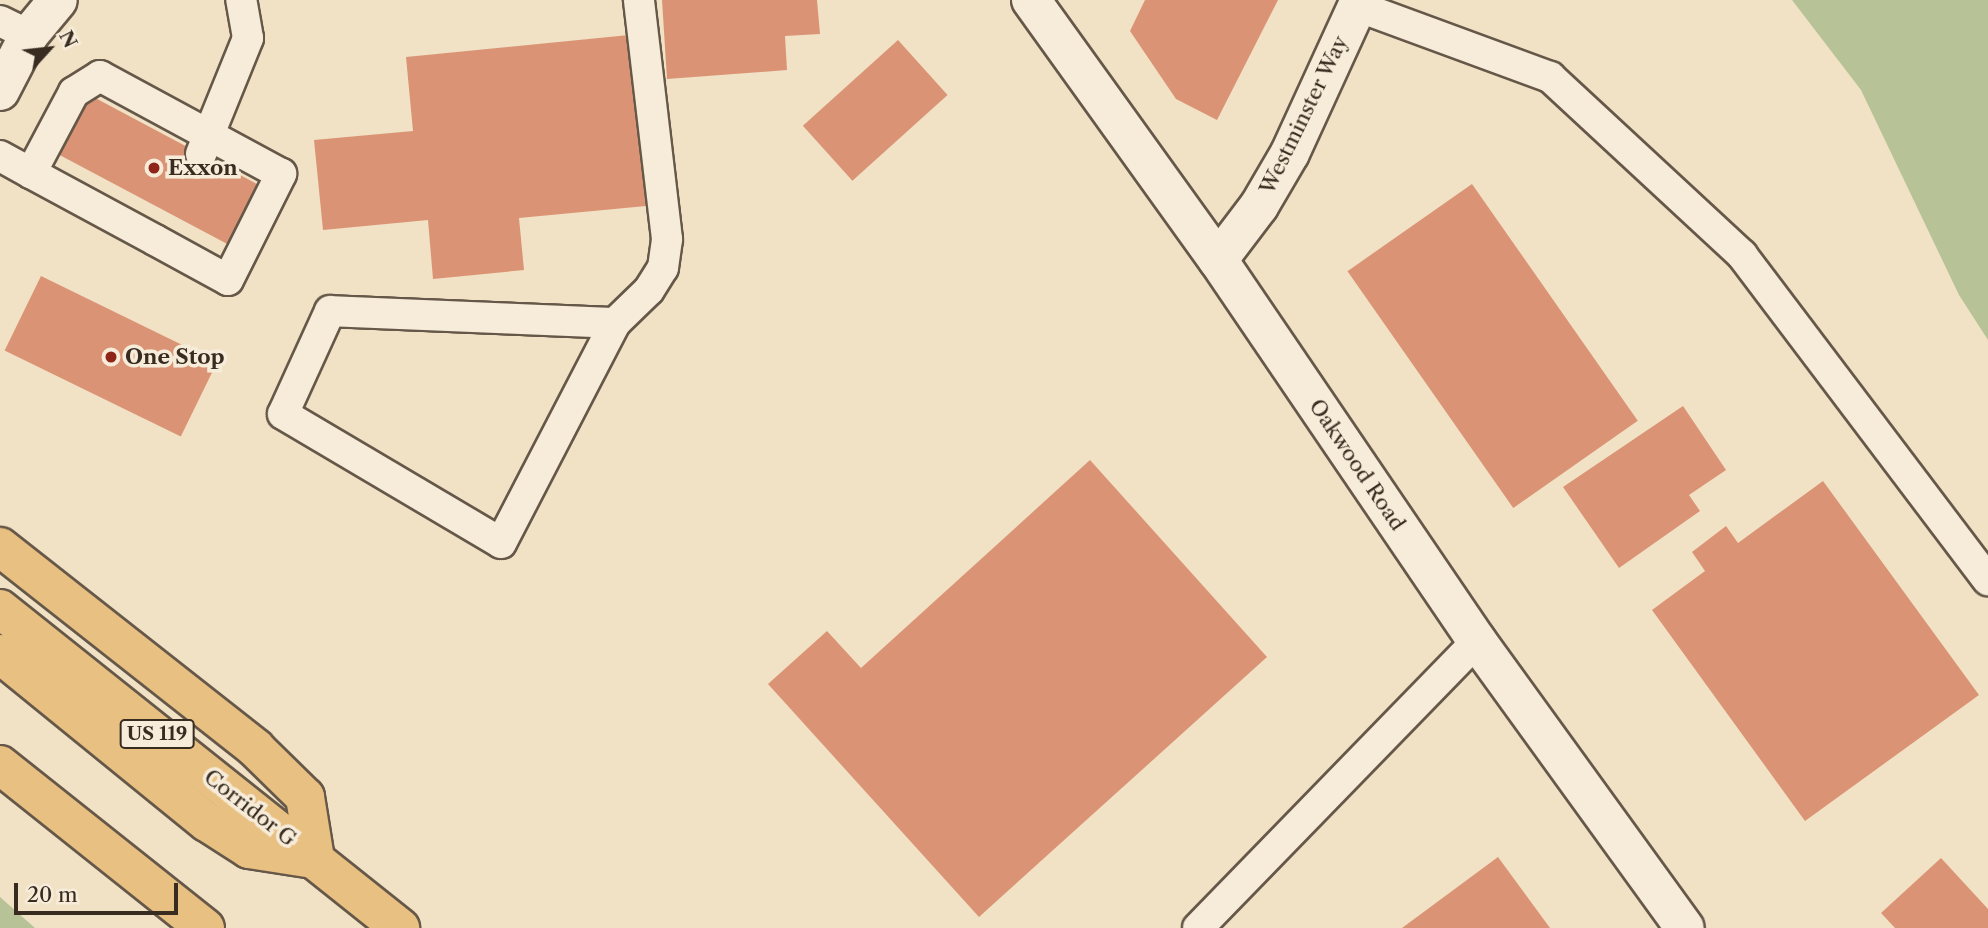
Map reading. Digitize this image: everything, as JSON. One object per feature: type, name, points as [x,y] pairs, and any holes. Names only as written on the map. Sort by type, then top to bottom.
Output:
[{"type":"highway","points":[[0,547],[255,748],[305,796],[315,859],[249,849],[206,822],[0,654]]},
{"type":"highway","name":"Corridor G","points":[[0,610],[400,928]]},
{"type":"highway","points":[[0,765],[205,928]]},
{"type":"street","points":[[0,91],[15,28],[58,0]]},
{"type":"street","name":"Oakwood Road","points":[[1031,0],[1218,260],[1477,641],[1685,928]]},
{"type":"street","name":"Westminster Way","points":[[1218,260],[1259,206],[1290,153],[1359,3]]},
{"type":"lane","points":[[205,145],[248,38],[241,0]]},
{"type":"lane","points":[[615,323],[330,311],[283,414],[501,543],[615,323],[663,268],[667,239],[639,0]]},
{"type":"lane","points":[[1359,3],[1550,77],[1742,255],[1988,580]]},
{"type":"lane","points":[[0,156],[31,173],[99,194],[161,228],[228,280],[281,174],[205,145],[142,111],[100,76],[74,92],[31,173]]},
{"type":"lane","points":[[1198,928],[1477,641]]},
{"type":"green space","points":[[1792,0],[1988,0],[1988,340],[1959,295],[1861,90]]},
{"type":"green space","points":[[0,897],[35,928],[0,928]]},
{"type":"building","points":[[662,0],[817,0],[820,34],[785,36],[787,70],[667,79]]},
{"type":"building","points":[[1145,0],[1278,0],[1217,120],[1176,99],[1130,31]]},
{"type":"building","points":[[629,35],[646,206],[519,218],[524,270],[433,279],[428,220],[323,230],[314,140],[413,131],[406,57]]},
{"type":"building","points":[[898,40],[948,95],[852,181],[803,126]]},
{"type":"building","name":"Exxon","points":[[84,92],[260,185],[228,245],[53,151]]},
{"type":"building","points":[[1472,184],[1638,421],[1513,508],[1347,271]]},
{"type":"building","name":"One Stop","points":[[41,276],[217,362],[181,437],[5,351]]},
{"type":"building","points":[[1683,406],[1726,470],[1689,495],[1700,511],[1619,568],[1563,487]]},
{"type":"building","points":[[1090,460],[1267,657],[979,917],[768,684],[827,631],[861,668]]},
{"type":"building","points":[[1823,481],[1979,695],[1805,821],[1652,610],[1705,571],[1692,552],[1726,526],[1738,543]]},
{"type":"building","points":[[1498,857],[1550,928],[1402,928]]},
{"type":"building","points":[[1941,858],[1988,909],[1988,928],[1895,928],[1881,913]]},
{"type":"place","name":"Exxon","points":[[154,168]]},
{"type":"place","name":"One Stop","points":[[111,357]]}]
